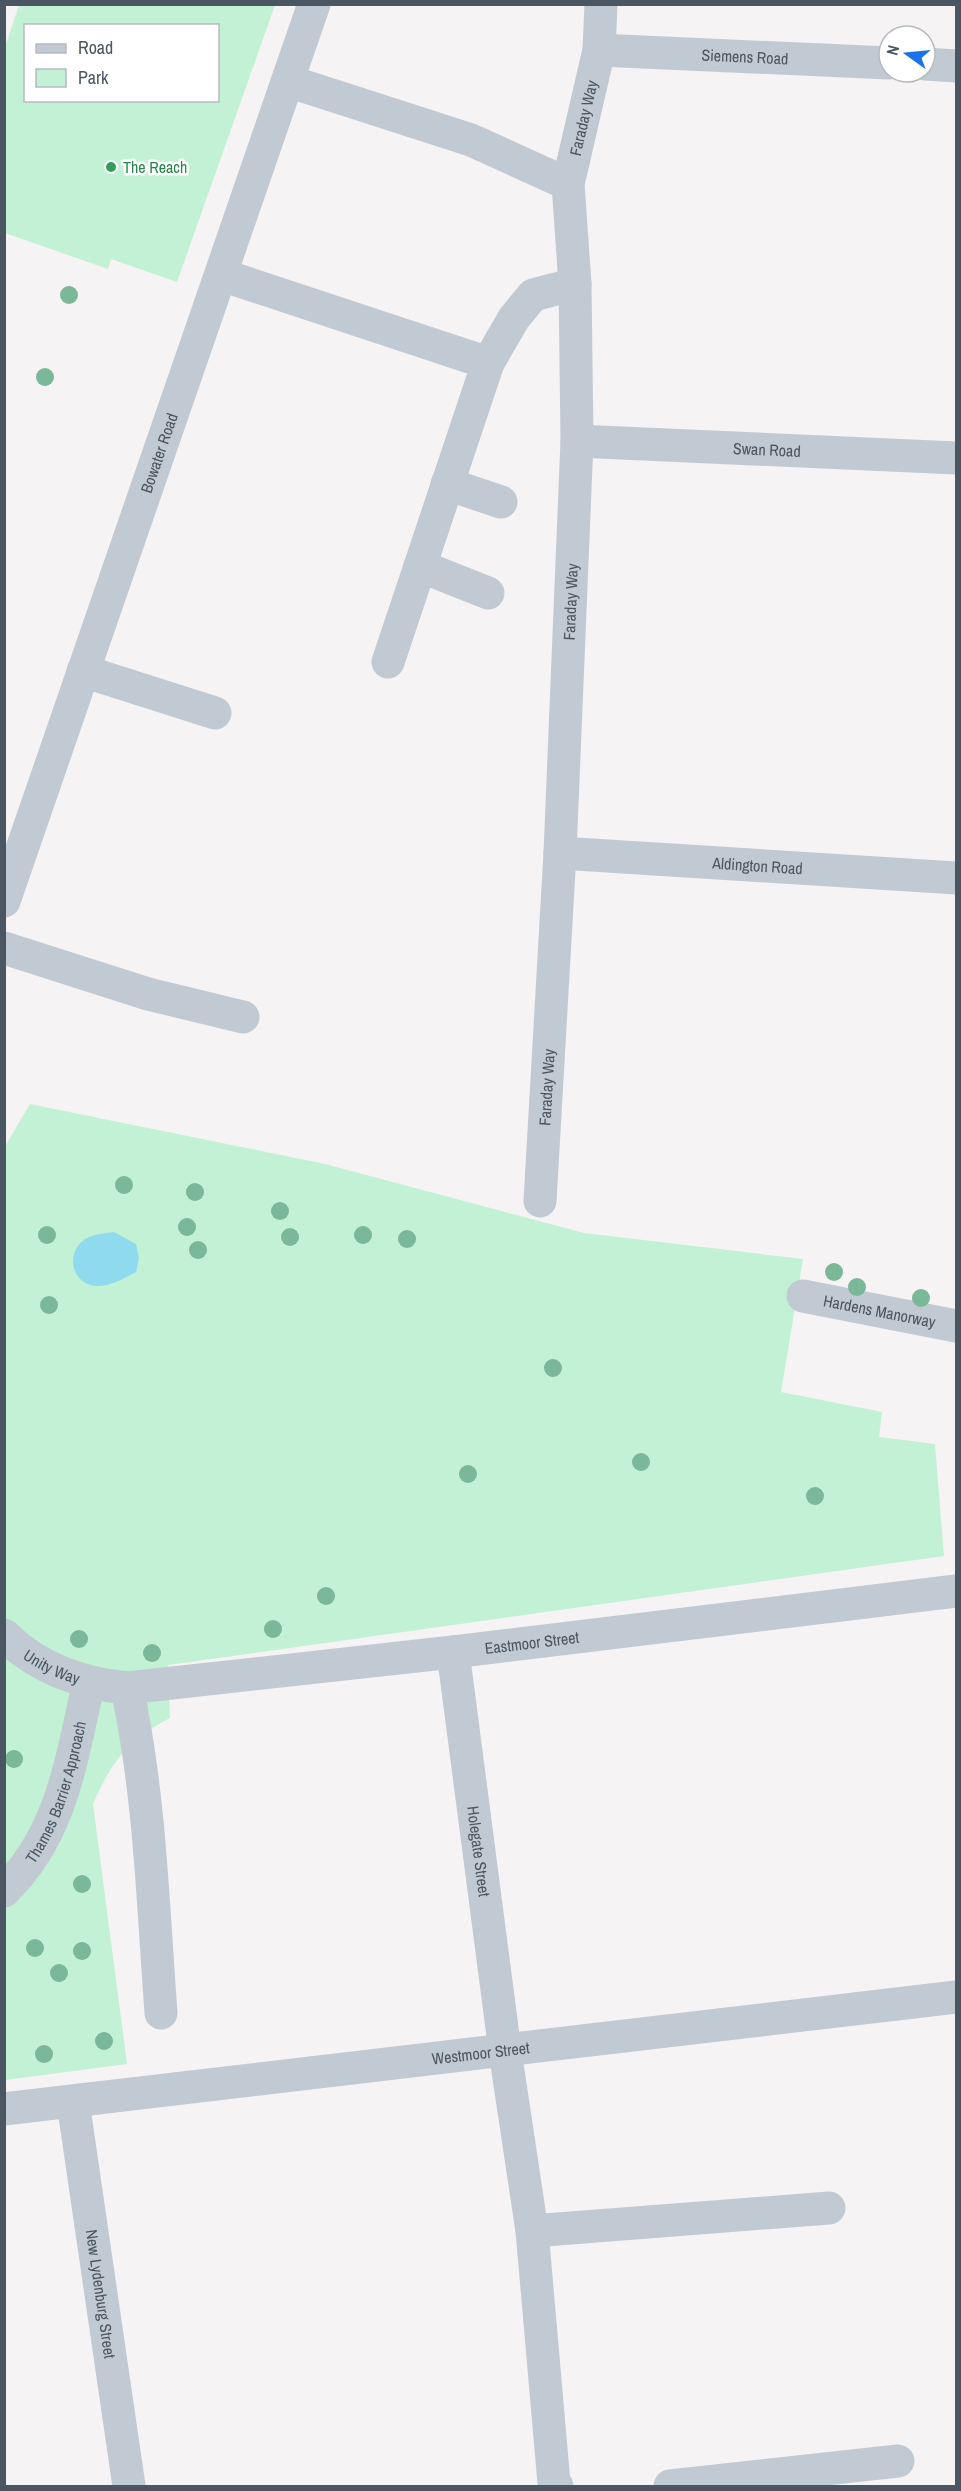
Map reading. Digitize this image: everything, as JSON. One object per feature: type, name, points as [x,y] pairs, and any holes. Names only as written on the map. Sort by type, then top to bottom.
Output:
[{"type":"street","name":"Bowater Road","points":[[4,902],[314,4]]},
{"type":"street","name":"Faraday Way","points":[[540,1201],[560,853],[577,441],[575,284],[568,184],[599,50],[601,4]]},
{"type":"street","name":"Siemens Road","points":[[599,50],[877,62]]},
{"type":"street","points":[[937,65],[957,66]]},
{"type":"street","points":[[288,81],[471,140],[568,184]]},
{"type":"street","points":[[222,275],[488,363]]},
{"type":"street","points":[[388,662],[488,363],[514,318],[533,295],[575,284]]},
{"type":"street","name":"Swan Road","points":[[577,441],[957,458]]},
{"type":"street","points":[[447,484],[501,502]]},
{"type":"street","points":[[420,566],[488,593]]},
{"type":"street","points":[[83,671],[215,713]]},
{"type":"street","name":"Aldington Road","points":[[560,853],[957,878]]},
{"type":"street","points":[[4,948],[148,994],[243,1017]]},
{"type":"street","name":"Hardens Manorway","points":[[803,1296],[957,1326]]},
{"type":"street","name":"Eastmoor Street","points":[[108,1686],[453,1653],[957,1590]]},
{"type":"street","name":"Unity Way","points":[[4,1635],[17,1648],[51,1669],[108,1686]]},
{"type":"street","name":"Holegate Street","points":[[453,1653],[505,2051],[532,2231],[554,2484],[557,2487]]},
{"type":"street","points":[[108,1686],[138,1738],[145,1799],[161,2013]]},
{"type":"street","name":"Thames Barrier Approach","points":[[4,1891],[24,1872],[40,1848],[108,1686]]},
{"type":"street","name":"Westmoor Street","points":[[4,2109],[957,1997]]},
{"type":"street","name":"New Lydenburg Street","points":[[73,2102],[129,2487]]},
{"type":"street","points":[[532,2231],[829,2208]]},
{"type":"street","points":[[670,2487],[898,2461]]},
{"type":"green space","name":"The Reach","points":[[19,5],[275,5],[177,282],[111,259],[108,269],[5,233],[5,47]]},
{"type":"green space","points":[[30,1104],[325,1164],[584,1233],[803,1259],[781,1392],[882,1412],[879,1437],[935,1444],[944,1556],[168,1665],[170,1718],[155,1726],[123,1753],[107,1776],[93,1804],[127,2064],[5,2080],[4,1148]]},
{"type":"water","points":[[114,1232],[136,1244],[139,1258],[136,1272],[106,1285],[87,1284],[76,1273],[73,1258],[75,1250],[87,1238]]},
{"type":"place","name":"The Reach","points":[[111,167]]}]
